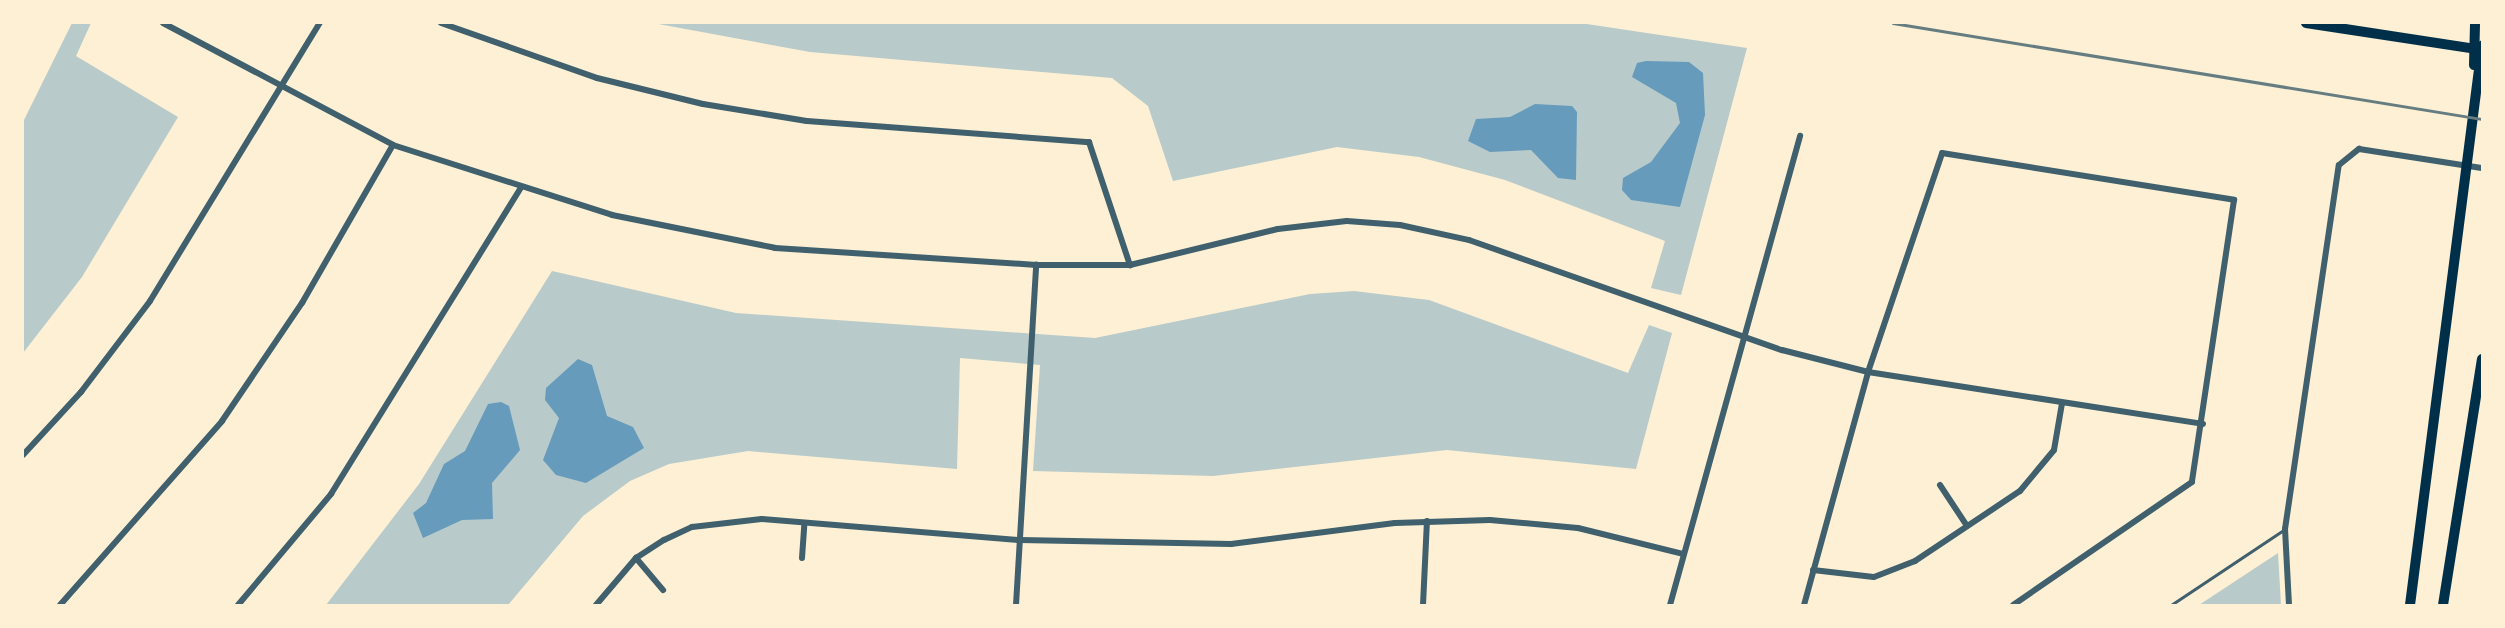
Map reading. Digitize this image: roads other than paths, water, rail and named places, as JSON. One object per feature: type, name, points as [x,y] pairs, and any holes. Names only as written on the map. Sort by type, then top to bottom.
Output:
[{"type":"highway","points":[[2306,23],[2482,48],[2410,605]]},
{"type":"highway","points":[[2473,110],[2475,23]]},
{"type":"highway","points":[[2443,605],[2482,359]]},
{"type":"street","points":[[163,23],[281,89],[393,145],[521,188],[775,248],[1036,265],[1130,264],[1278,229],[1347,221],[1400,225],[1469,240],[1741,336],[1868,372],[2203,424]]},
{"type":"street","points":[[23,455],[81,392],[150,301],[320,23]]},
{"type":"street","points":[[441,23],[597,78],[703,104],[807,121],[1089,142],[1130,264]]},
{"type":"street","points":[[1670,605],[1741,336],[1800,136]]},
{"type":"street","points":[[60,605],[222,421],[302,303],[393,145]]},
{"type":"street","points":[[2289,605],[2285,528],[2339,165],[2359,149],[2482,168]]},
{"type":"street","points":[[1804,605],[1868,372],[1942,153],[2234,200],[2203,424],[2186,491],[2013,605]]},
{"type":"street","points":[[238,605],[331,494],[521,188]]},
{"type":"street","points":[[1016,605],[1036,265]]},
{"type":"street","points":[[1813,570],[1874,577],[1915,561],[2043,469],[2061,428],[2062,403]]},
{"type":"street","points":[[1940,485],[1967,526]]},
{"type":"street","points":[[596,605],[636,558],[692,527],[720,521],[1020,540],[1231,544],[1427,520],[1578,528],[1683,554]]},
{"type":"street","points":[[1423,605],[1427,520]]},
{"type":"street","points":[[802,558],[804,526]]},
{"type":"street","points":[[636,558],[663,590]]},
{"type":"lane","points":[[2171,605],[2285,528]]},
{"type":"water","points":[[1689,62],[1703,73],[1705,115],[1680,207],[1631,200],[1622,190],[1623,178],[1651,162],[1680,123],[1676,103],[1632,77],[1637,63]]},
{"type":"water","points":[[1535,104],[1572,106],[1577,112],[1576,180],[1558,178],[1531,150],[1490,152],[1468,141],[1476,119],[1510,117]]},
{"type":"water","points":[[578,359],[592,365],[607,416],[633,427],[644,448],[586,483],[556,475],[543,460],[559,418],[545,400],[546,388]]},
{"type":"water","points":[[501,402],[509,406],[520,450],[492,483],[493,519],[462,520],[423,538],[413,513],[426,503],[444,464],[465,451],[488,404]]},
{"type":"railway","points":[[1893,23],[2482,119]]}]
